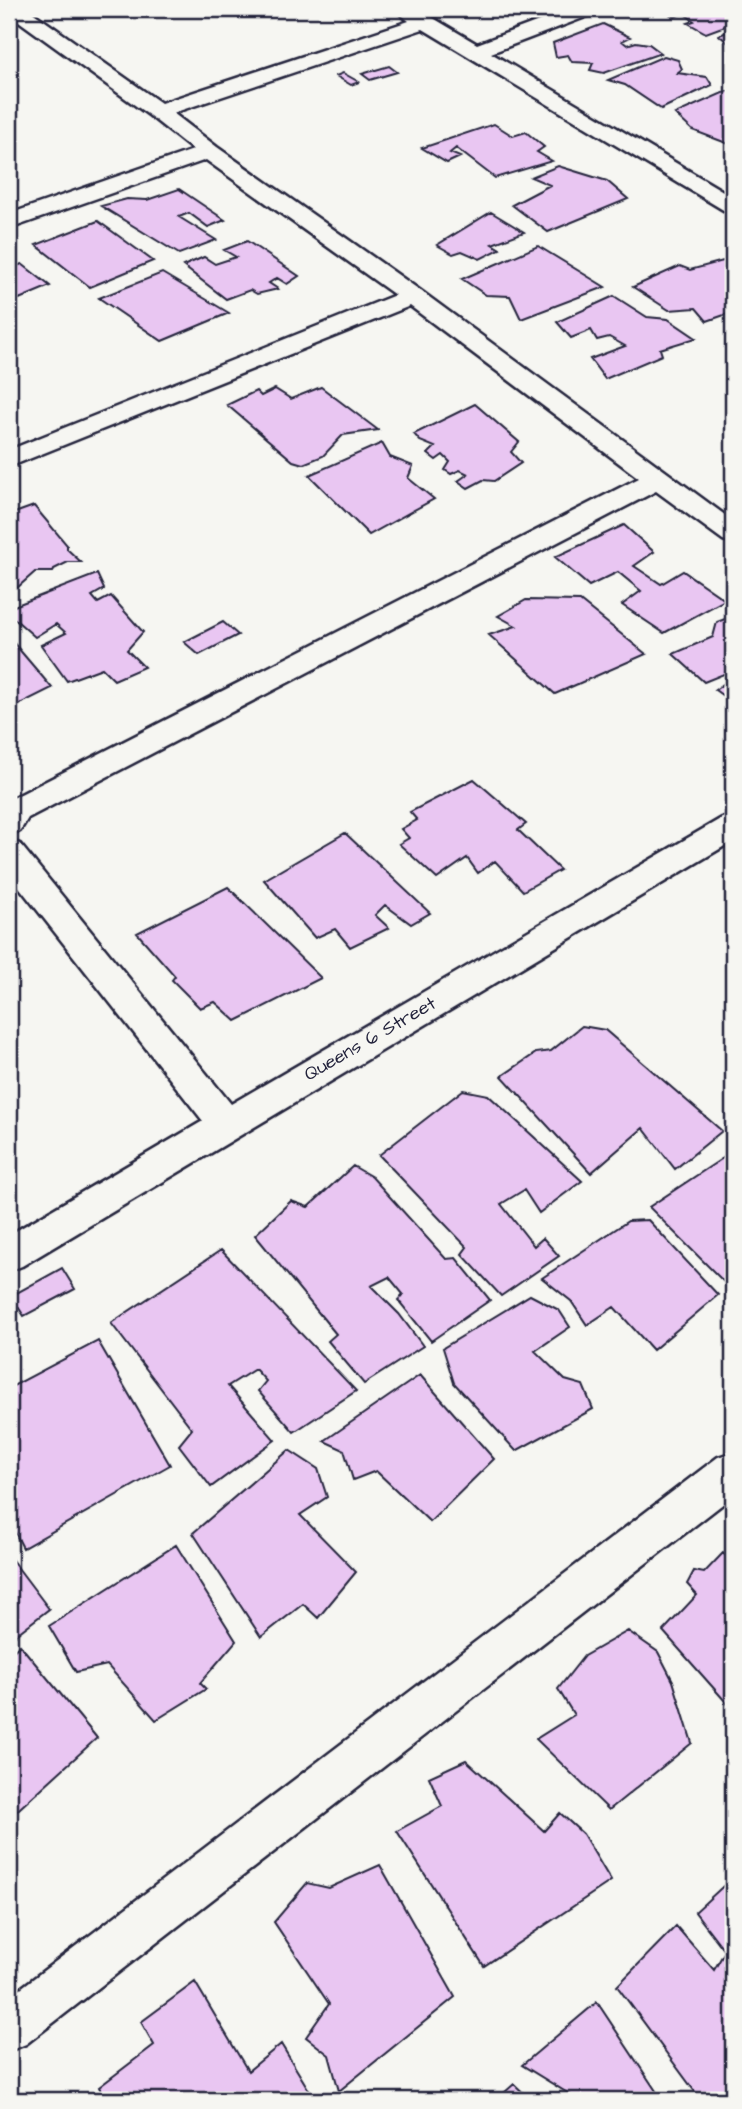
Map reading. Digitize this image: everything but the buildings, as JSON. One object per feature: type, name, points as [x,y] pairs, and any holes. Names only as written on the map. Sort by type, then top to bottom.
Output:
[{"type":"street","points":[[15,9],[158,111],[209,152],[413,296],[733,534]]},
{"type":"street","points":[[404,9],[733,205]]},
{"type":"street","points":[[477,51],[589,9]]},
{"type":"street","points":[[158,111],[425,22]]},
{"type":"street","points":[[9,222],[209,152]]},
{"type":"street","points":[[9,459],[413,296]]},
{"type":"street","points":[[9,823],[17,810],[658,479]]},
{"type":"street","name":"Queens 6 Street","points":[[9,1254],[733,825]]},
{"type":"street","points":[[9,852],[226,1124]]},
{"type":"street","points":[[9,2026],[733,1471]]}]
